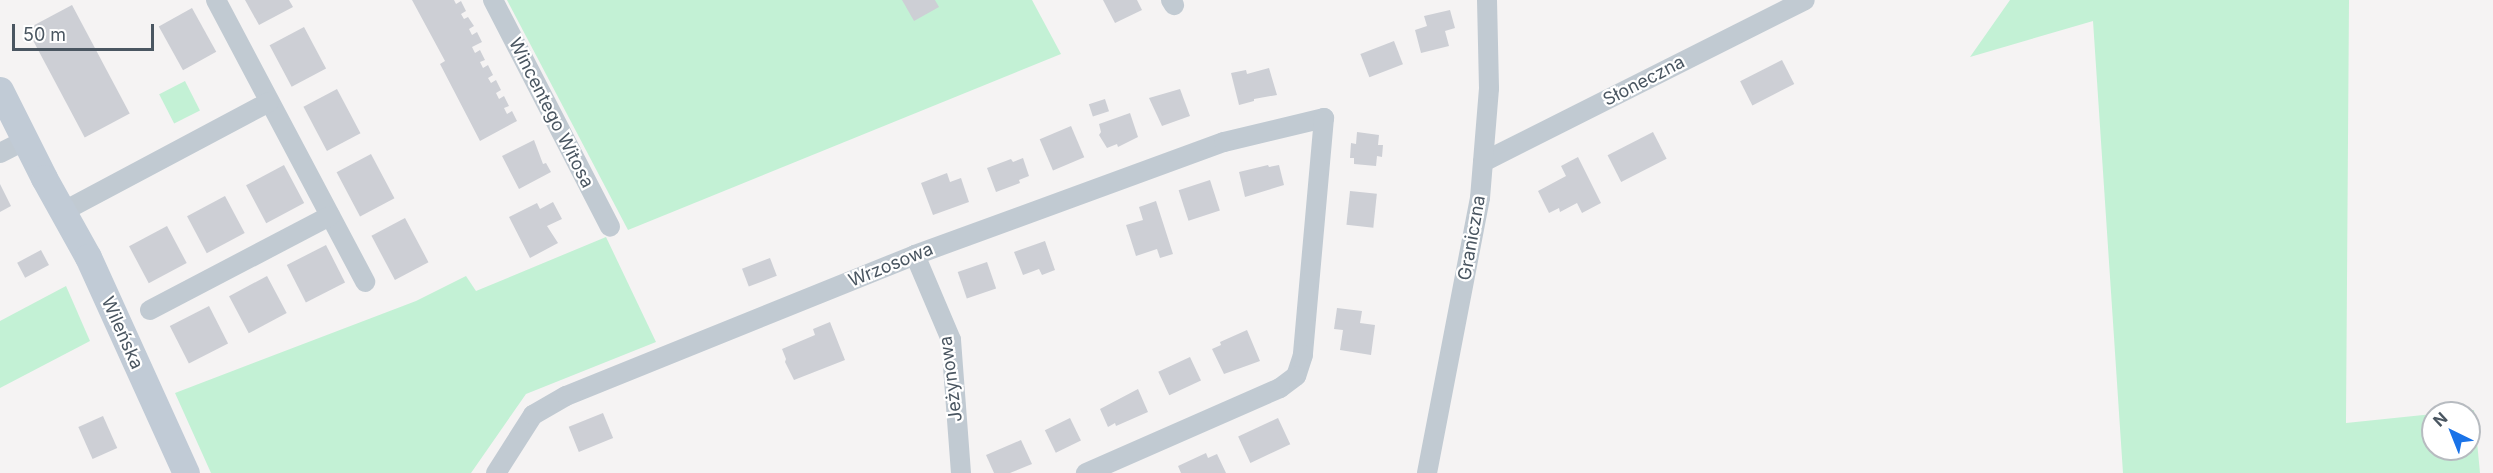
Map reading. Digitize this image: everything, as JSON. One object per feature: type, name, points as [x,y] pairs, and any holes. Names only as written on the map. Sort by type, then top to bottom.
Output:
[{"type":"main road","name":"Wileńska","points":[[0,90],[88,257],[180,467]]},
{"type":"street","points":[[216,0],[365,282]]},
{"type":"street","name":"Wincentego Witosa","points":[[493,0],[610,227]]},
{"type":"street","name":"Graniczna","points":[[1427,473],[1480,198],[1489,88],[1487,0]]},
{"type":"street","name":"Słoneczna","points":[[1483,162],[1805,0]]},
{"type":"street","points":[[64,211],[270,102]]},
{"type":"street","name":"Wrzosowa","points":[[496,473],[533,415],[566,396],[915,255],[1224,142],[1324,118],[1303,355],[1296,376],[1280,387],[1086,473]]},
{"type":"street","points":[[0,153],[25,140]]},
{"type":"street","name":"Wileńska","points":[[150,310],[330,216]]},
{"type":"street","name":"Jeżynowa","points":[[915,255],[951,340],[961,473]]},
{"type":"green space","points":[[507,0],[1032,0],[1061,54],[628,230]]},
{"type":"green space","points":[[2010,0],[2349,0],[2346,423],[2421,415],[2421,461],[2479,461],[2480,473],[2123,473],[2093,21],[1970,57]]},
{"type":"green space","points":[[185,81],[200,110],[174,124],[159,94]]},
{"type":"green space","points":[[606,237],[656,342],[526,394],[471,473],[211,473],[175,393],[416,301],[466,276],[476,291]]},
{"type":"green space","points":[[66,286],[90,341],[0,388],[0,321]]},
{"type":"building","points":[[245,0],[289,0],[293,7],[259,25]]},
{"type":"building","points":[[412,0],[454,0],[456,4],[461,1],[466,11],[461,14],[464,19],[468,17],[474,26],[469,29],[472,35],[477,32],[482,42],[472,47],[475,53],[480,50],[485,60],[480,62],[483,68],[488,65],[493,75],[488,78],[491,83],[496,80],[501,90],[496,93],[499,99],[504,96],[509,106],[504,108],[507,114],[512,111],[517,121],[480,141],[440,64],[445,61]]},
{"type":"building","points":[[902,0],[935,0],[939,7],[914,21]]},
{"type":"building","points":[[1103,0],[1137,0],[1142,10],[1115,23]]},
{"type":"building","points":[[72,5],[130,114],[85,138],[27,29]]},
{"type":"building","points":[[192,8],[216,52],[183,70],[159,26]]},
{"type":"building","points":[[1450,10],[1455,28],[1445,31],[1449,46],[1421,53],[1415,30],[1427,26],[1424,16]]},
{"type":"building","points":[[304,27],[326,68],[292,87],[270,45]]},
{"type":"building","points":[[1394,41],[1403,64],[1369,77],[1360,54]]},
{"type":"building","points":[[1782,60],[1794,84],[1752,105],[1740,81]]},
{"type":"building","points":[[1269,68],[1277,95],[1254,99],[1254,101],[1239,105],[1231,73],[1246,70],[1247,74]]},
{"type":"building","points":[[337,89],[360,133],[327,151],[303,107]]},
{"type":"building","points":[[1180,89],[1190,116],[1162,126],[1149,98]]},
{"type":"building","points":[[1105,99],[1109,111],[1093,117],[1089,104]]},
{"type":"building","points":[[1130,113],[1138,137],[1118,147],[1117,144],[1107,148],[1099,135],[1101,132],[1099,124]]},
{"type":"building","points":[[1071,126],[1084,157],[1053,171],[1040,139]]},
{"type":"building","points":[[1357,132],[1379,135],[1378,145],[1383,145],[1382,157],[1377,156],[1376,166],[1354,164],[1354,158],[1350,158],[1351,143],[1356,144]]},
{"type":"building","points":[[1653,132],[1667,159],[1621,182],[1608,155]]},
{"type":"building","points":[[534,140],[543,164],[546,163],[551,172],[519,189],[502,156]]},
{"type":"building","points":[[371,154],[394,198],[360,216],[337,172]]},
{"type":"building","points":[[1578,157],[1601,203],[1582,213],[1577,203],[1560,212],[1559,208],[1549,213],[1538,191],[1566,176],[1561,166]]},
{"type":"building","points":[[1023,158],[1029,176],[1019,180],[1020,183],[996,192],[987,168],[1011,159],[1013,162]]},
{"type":"building","points":[[284,165],[304,203],[266,223],[246,185]]},
{"type":"building","points":[[1268,165],[1269,167],[1279,165],[1284,185],[1245,197],[1239,172]]},
{"type":"building","points":[[947,173],[950,182],[961,178],[969,202],[933,215],[921,183]]},
{"type":"building","points":[[1210,180],[1220,210],[1189,221],[1179,190]]},
{"type":"building","points":[[0,184],[11,206],[0,212]]},
{"type":"building","points":[[1350,191],[1377,194],[1373,228],[1346,225]]},
{"type":"building","points":[[225,196],[245,233],[207,253],[187,216]]},
{"type":"building","points":[[1156,201],[1173,254],[1160,258],[1157,249],[1136,256],[1126,225],[1143,220],[1139,207]]},
{"type":"building","points":[[553,202],[562,219],[547,226],[558,243],[530,258],[509,217],[537,203],[540,209]]},
{"type":"building","points":[[405,218],[428,262],[395,280],[371,236]]},
{"type":"building","points":[[167,226],[187,263],[149,283],[129,246]]},
{"type":"building","points":[[1045,241],[1055,270],[1042,275],[1039,269],[1023,275],[1014,252]]},
{"type":"building","points":[[326,245],[345,282],[306,302],[287,265]]},
{"type":"building","points":[[41,250],[49,265],[25,278],[17,263]]},
{"type":"building","points":[[770,258],[777,276],[749,286],[742,269]]},
{"type":"building","points":[[987,262],[996,288],[967,299],[958,272]]},
{"type":"building","points":[[267,276],[287,313],[249,333],[229,296]]},
{"type":"building","points":[[209,306],[228,343],[189,363],[170,326]]},
{"type":"building","points":[[1337,308],[1362,311],[1360,323],[1375,325],[1371,355],[1340,350],[1343,330],[1334,329]]},
{"type":"building","points":[[830,322],[845,360],[794,380],[785,362],[782,349],[815,335],[813,329]]},
{"type":"building","points":[[1247,330],[1260,361],[1224,374],[1212,349],[1221,345],[1220,342]]},
{"type":"building","points":[[1190,357],[1201,381],[1169,395],[1158,372]]},
{"type":"building","points":[[1138,389],[1148,412],[1116,426],[1115,423],[1108,427],[1100,409]]},
{"type":"building","points":[[603,413],[613,438],[579,452],[569,427]]},
{"type":"building","points":[[103,416],[117,448],[93,459],[78,427]]},
{"type":"building","points":[[1070,418],[1081,440],[1056,453],[1045,430]]},
{"type":"building","points":[[1278,418],[1290,444],[1250,463],[1238,437]]},
{"type":"building","points":[[1021,440],[1032,464],[1010,473],[994,473],[986,455]]},
{"type":"building","points":[[1206,453],[1208,458],[1217,454],[1226,473],[1181,473],[1178,466]]}]
